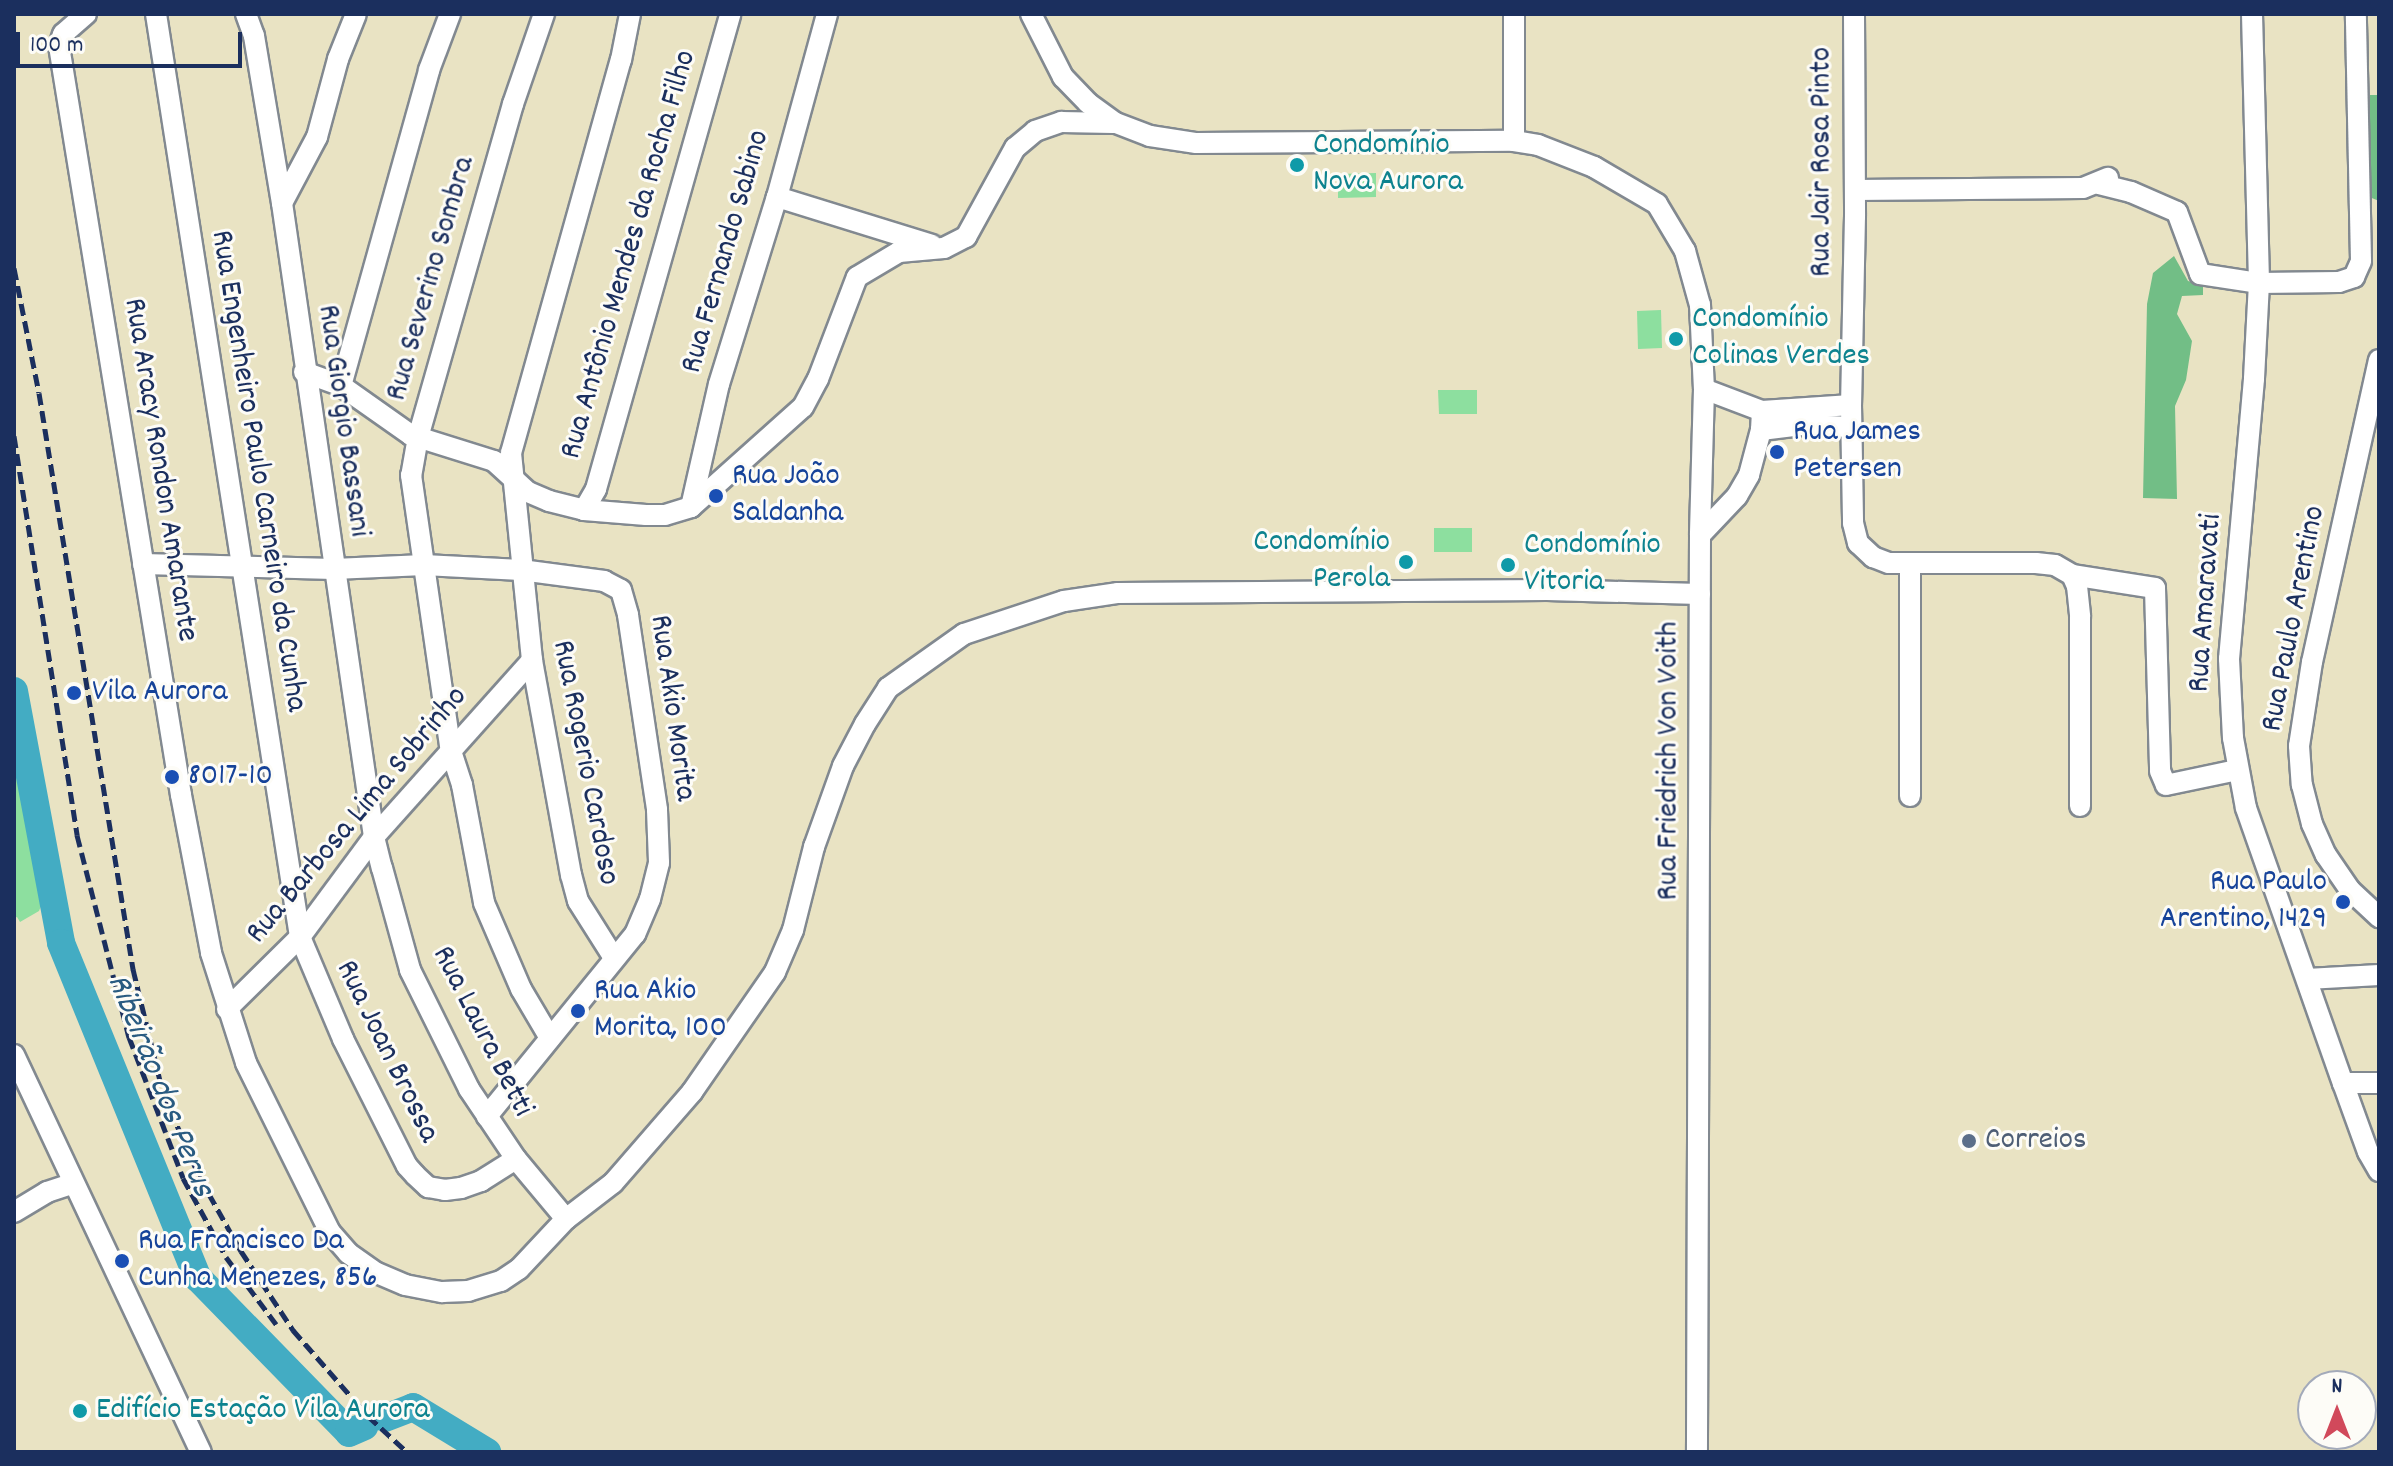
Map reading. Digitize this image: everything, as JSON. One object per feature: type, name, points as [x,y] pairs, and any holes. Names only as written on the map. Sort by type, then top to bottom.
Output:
[{"type":"street","name":"Rua Aracy Rondon Amarante","points":[[86,14],[62,24],[59,46],[117,386],[181,795],[211,953],[246,1063],[330,1232],[348,1253],[377,1273],[430,1290],[468,1291],[501,1281],[519,1269],[566,1219],[613,1183],[692,1092],[742,1023],[781,958],[833,793],[865,724],[888,688],[964,634],[1064,601],[1118,593],[1547,590],[1700,594]]},
{"type":"street","name":"Rua Engenheiro Paulo Carneiro da Cunha","points":[[156,14],[300,937]]},
{"type":"street","name":"Rua Giorgio Bassani","points":[[246,14],[254,36],[282,203],[304,372],[374,837]]},
{"type":"street","points":[[282,203],[317,137],[338,59],[356,14]]},
{"type":"street","points":[[341,386],[429,70],[450,14]]},
{"type":"street","name":"Rua Severino Sombra","points":[[544,14],[513,104],[418,437],[411,475],[451,751],[462,785],[484,903],[515,976],[550,1038]]},
{"type":"street","points":[[511,478],[515,437],[621,60],[630,14]]},
{"type":"street","name":"Rua Antônio Mendes da Rocha Filho","points":[[584,510],[596,489],[730,14]]},
{"type":"street","name":"Rua Fernando Sabino","points":[[691,507],[719,384],[777,197],[827,14]]},
{"type":"street","name":"Rua Friedrich Von Voith","points":[[1031,14],[1063,77],[1088,103],[1116,123],[1150,136],[1196,143],[1514,141],[1561,152],[1629,186],[1657,204],[1673,228],[1695,277],[1700,305],[1704,389],[1700,535],[1697,1452]]},
{"type":"street","points":[[1514,14],[1514,141]]},
{"type":"street","name":"Rua Jair Rosa Pinto","points":[[1854,14],[1851,427],[1853,523],[1858,543],[1873,557],[1889,563],[2036,563],[2155,588],[2160,771],[2166,785],[2237,770]]},
{"type":"street","name":"Rua Amaravati","points":[[2252,14],[2259,283],[2254,379],[2229,659],[2229,698],[2237,770],[2246,808],[2368,1152],[2379,1171]]},
{"type":"street","points":[[1855,190],[2067,189],[2106,180],[2177,212],[2200,274],[2259,283],[2339,282],[2354,277],[2359,270],[2356,14]]},
{"type":"street","points":[[304,372],[341,386],[418,437],[494,461],[528,492],[549,501],[584,510],[659,515],[691,507],[803,407],[818,379],[857,277],[878,261],[899,252],[957,244],[970,233],[1015,148],[1035,131],[1061,122],[1116,123]]},
{"type":"street","points":[[777,197],[944,248]]},
{"type":"street","name":"Rua Paulo Arentino","points":[[2379,360],[2312,662],[2299,746],[2302,785],[2312,824],[2326,855],[2350,890],[2379,917]]},
{"type":"street","points":[[1704,389],[1762,421],[1851,427]]},
{"type":"street","points":[[1762,421],[1851,405]]},
{"type":"street","points":[[1700,535],[1737,496],[1749,475],[1762,421]]},
{"type":"street","name":"Rua Rogerio Cardoso","points":[[511,478],[532,660],[575,888],[586,915],[614,958]]},
{"type":"street","name":"Rua Akio Morita","points":[[143,564],[334,569],[424,565],[521,570],[616,586],[628,615],[657,810],[659,863],[650,899],[635,934],[487,1116]]},
{"type":"street","points":[[1910,564],[1910,796]]},
{"type":"street","points":[[2068,572],[2077,586],[2080,617],[2080,806]]},
{"type":"street","name":"Rua Barbosa Lima Sobrinho","points":[[227,1009],[300,937],[374,837],[532,660]]},
{"type":"street","name":"Rua Laura Betti","points":[[374,837],[410,970],[487,1116],[516,1159]]},
{"type":"street","name":"Rua Joan Brossa","points":[[300,937],[343,1039],[407,1166],[415,1175],[428,1187],[445,1190],[461,1188],[481,1181],[516,1159]]},
{"type":"street","points":[[2307,979],[2379,975]]},
{"type":"street","points":[[14,1055],[201,1452]]},
{"type":"street","points":[[2343,1083],[2379,1083]]},
{"type":"street","points":[[516,1159],[566,1219]]},
{"type":"street","points":[[14,1212],[47,1192],[74,1183]]},
{"type":"green space","points":[[2370,95],[2379,95],[2379,201],[2367,196]]},
{"type":"green space","points":[[1376,173],[1376,197],[1338,198],[1338,174]]},
{"type":"green space","points":[[2174,256],[2188,281],[2203,285],[2203,295],[2182,296],[2177,314],[2192,341],[2186,380],[2175,406],[2177,499],[2143,498],[2147,304],[2153,273]]},
{"type":"green space","points":[[1661,310],[1662,348],[1638,349],[1637,311]]},
{"type":"green space","points":[[1438,390],[1477,390],[1477,414],[1439,414]]},
{"type":"green space","points":[[1434,528],[1472,528],[1472,552],[1434,552]]},
{"type":"green space","points":[[14,709],[43,901],[39,911],[20,922],[17,917],[14,918]]},
{"type":"waterway","name":"Ribeirão dos Perus","points":[[14,691],[61,943],[198,1278],[349,1433],[365,1426]]},
{"type":"waterway","name":"Ribeirão dos Perus","points":[[385,1418],[413,1407],[487,1452]]},
{"type":"railway","points":[[14,268],[39,393],[133,969],[163,1093],[200,1178],[241,1251],[293,1330],[368,1416],[407,1452]]},
{"type":"railway","points":[[14,436],[77,835],[129,1037],[183,1178],[226,1257],[276,1324]]},
{"type":"place","name":"Condomínio Nova Aurora","points":[[1297,165]]},
{"type":"place","name":"Condomínio Colinas Verdes","points":[[1676,339]]},
{"type":"place","name":"Rua James Petersen","points":[[1777,452]]},
{"type":"place","name":"Rua João Saldanha","points":[[716,496]]},
{"type":"place","name":"Condomínio Perola","points":[[1406,562]]},
{"type":"place","name":"Condomínio Vitoria","points":[[1508,565]]},
{"type":"place","name":"Vila Aurora","points":[[74,693]]},
{"type":"place","name":"8017-10","points":[[172,777]]},
{"type":"place","name":"Rua Paulo Arentino, 1429","points":[[2343,902]]},
{"type":"place","name":"Rua Akio Morita, 100","points":[[578,1011]]},
{"type":"place","name":"Correios","points":[[1969,1141]]},
{"type":"place","name":"Rua Francisco Da Cunha Menezes, 856","points":[[122,1261]]},
{"type":"place","name":"Edifício Estação Vila Aurora","points":[[80,1411]]}]
